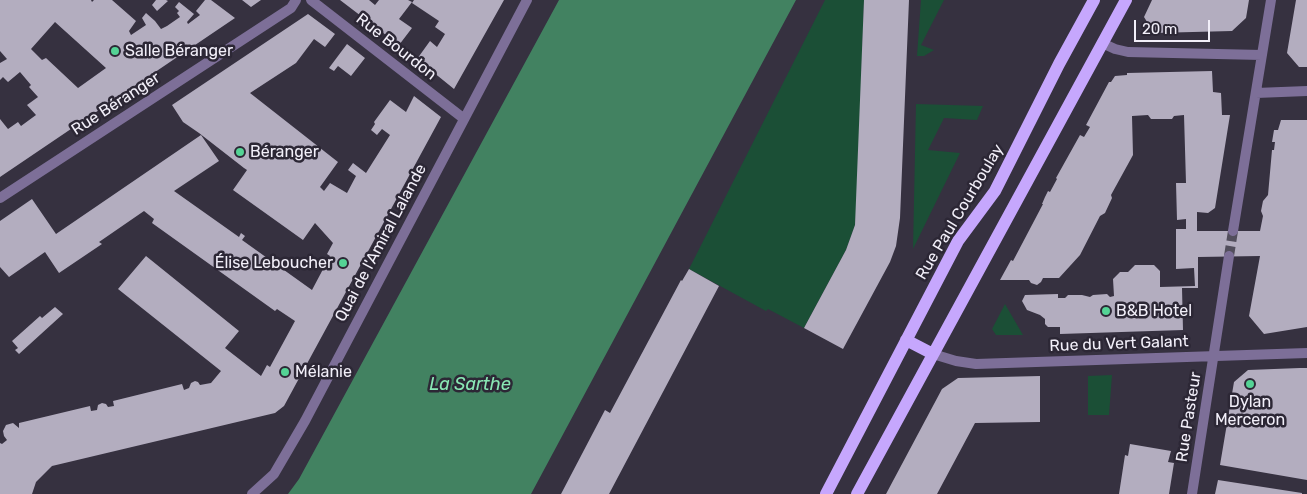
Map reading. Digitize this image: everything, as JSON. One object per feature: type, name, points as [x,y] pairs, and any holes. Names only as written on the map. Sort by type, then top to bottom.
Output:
[{"type":"main road","name":"Rue Paul Courboulay","points":[[826,494],[958,241],[995,192],[1059,64],[1094,0]]},
{"type":"main road","points":[[856,494],[1126,0]]},
{"type":"main road","points":[[906,340],[933,354]]},
{"type":"street","name":"Rue Béranger","points":[[0,198],[290,8],[296,0]]},
{"type":"street","name":"Rue Bourdon","points":[[311,0],[463,118]]},
{"type":"street","name":"Quai de l'Amiral Lalande","points":[[252,494],[274,474],[304,422],[527,0]]},
{"type":"street","points":[[1233,231],[1271,0]]},
{"type":"street","points":[[1102,43],[1128,52],[1262,55]]},
{"type":"street","points":[[1256,93],[1307,91]]},
{"type":"street","name":"Rue Pasteur","points":[[1192,494],[1229,256]]},
{"type":"street","name":"Rue du Vert Galant","points":[[933,354],[952,360],[976,364],[1307,353]]},
{"type":"shaded area","points":[[825,0],[864,0],[857,206],[855,225],[846,250],[804,328],[768,309],[766,311],[689,269]]},
{"type":"shaded area","points":[[921,0],[944,0],[921,45],[934,50],[924,56],[917,56]]},
{"type":"shaded area","points":[[916,104],[983,106],[977,120],[944,118],[928,150],[960,153],[913,249]]},
{"type":"shaded area","points":[[1005,304],[1023,335],[996,335],[992,329]]},
{"type":"shaded area","points":[[1112,375],[1109,415],[1088,415],[1088,376]]},
{"type":"water","name":"La Sarthe","points":[[559,0],[796,0],[531,494],[288,494],[299,479]]},
{"type":"building","points":[[0,0],[91,0],[92,2],[94,0],[112,0],[136,21],[129,31],[131,35],[146,25],[142,18],[146,13],[161,29],[167,26],[180,17],[177,13],[179,11],[175,7],[179,2],[194,14],[187,22],[188,24],[200,15],[196,11],[205,0],[211,0],[235,18],[0,177],[0,119],[8,129],[18,122],[21,126],[36,115],[27,105],[38,97],[20,72],[8,82],[3,77],[0,80],[0,63],[7,59],[0,51]],"holes":[[[55,22],[106,68],[78,88],[46,58],[42,60],[31,49]]]},
{"type":"building","points":[[156,0],[168,1],[157,11],[152,5]]},
{"type":"building","points":[[242,0],[261,0],[251,7]]},
{"type":"building","points":[[340,0],[369,0],[375,5],[379,0],[408,0],[412,2],[399,19],[412,28],[399,45]]},
{"type":"building","points":[[414,0],[504,0],[454,89],[417,59],[430,41],[437,47],[445,34],[435,27],[439,21],[412,3]]},
{"type":"building","points":[[864,0],[909,0],[900,218],[896,246],[890,262],[843,349],[804,328],[846,250],[855,225]]},
{"type":"building","points":[[1152,0],[1249,0],[1246,18],[1232,31],[1154,33],[1144,17]]},
{"type":"building","points":[[1296,0],[1307,0],[1307,67],[1299,67],[1287,53]]},
{"type":"building","points":[[308,14],[335,34],[325,47],[314,39],[296,63],[250,93],[338,162],[320,187],[324,191],[330,183],[347,193],[356,176],[348,170],[353,163],[366,173],[390,135],[382,129],[377,135],[371,130],[375,124],[374,122],[390,100],[406,112],[414,96],[441,117],[284,406],[275,413],[52,466],[36,482],[32,494],[0,494],[0,443],[2,444],[7,440],[3,431],[6,425],[13,423],[19,428],[19,423],[90,406],[91,411],[97,410],[98,405],[102,403],[108,407],[114,406],[113,401],[182,384],[184,390],[189,388],[191,383],[195,381],[200,385],[211,383],[221,371],[118,289],[146,256],[239,331],[225,348],[261,376],[267,365],[270,367],[295,321],[277,309],[275,311],[152,223],[154,219],[144,211],[99,242],[102,244],[59,273],[45,252],[9,277],[0,267],[0,221],[32,199],[56,234],[201,135],[219,161],[174,191],[239,237],[241,233],[245,236],[242,240],[312,290],[330,256],[327,254],[333,243],[315,223],[303,240],[233,190],[247,170],[199,133],[183,122],[172,105]]},
{"type":"building","points":[[347,44],[365,58],[351,76],[338,66],[334,71],[329,68]]},
{"type":"building","points":[[1212,71],[1213,92],[1221,93],[1222,115],[1230,115],[1215,208],[1208,213],[1197,212],[1197,231],[1260,231],[1263,201],[1268,195],[1272,150],[1274,150],[1275,142],[1272,142],[1274,130],[1278,130],[1281,120],[1307,120],[1307,327],[1264,334],[1249,316],[1260,256],[1198,257],[1198,288],[1182,288],[1183,330],[1060,334],[1060,327],[1048,327],[1045,324],[1045,319],[1027,310],[1022,301],[1025,295],[1058,294],[1058,298],[1065,298],[1068,295],[1090,297],[1107,294],[1110,297],[1114,296],[1113,279],[1120,272],[1128,272],[1135,265],[1154,265],[1160,271],[1160,287],[1195,286],[1194,268],[1176,269],[1176,229],[1186,229],[1186,219],[1177,220],[1176,183],[1186,183],[1184,115],[1174,116],[1172,119],[1151,119],[1148,115],[1132,116],[1133,155],[1111,195],[1112,198],[1105,213],[1100,216],[1080,255],[1059,278],[1043,278],[1037,285],[1029,280],[1000,280],[1011,260],[1013,261],[1048,191],[1050,192],[1080,135],[1084,137],[1090,127],[1086,125],[1109,82],[1115,76],[1127,75],[1127,73]]},
{"type":"building","points":[[689,269],[719,286],[609,494],[561,494],[605,410],[610,413],[681,280]]},
{"type":"building","points":[[55,307],[63,314],[19,354],[15,350],[18,348],[12,341],[40,316],[42,318]]},
{"type":"building","points":[[1307,368],[1307,480],[1220,465],[1234,382],[1248,370]]},
{"type":"building","points":[[1040,376],[1040,422],[975,423],[937,494],[886,494],[942,389],[958,378]]},
{"type":"building","points":[[1130,444],[1171,451],[1168,462],[1174,463],[1169,494],[1119,494],[1125,455],[1128,456]]},
{"type":"building","points":[[1218,480],[1302,493],[1302,494],[1215,494]]},
{"type":"tunnel","points":[[1229,256],[1233,231]]},
{"type":"place","name":"Salle Béranger","points":[[115,51]]},
{"type":"place","name":"Béranger","points":[[240,152]]},
{"type":"place","name":"Élise Leboucher","points":[[343,263]]},
{"type":"place","name":"B&B Hotel","points":[[1106,311]]},
{"type":"place","name":"Mélanie","points":[[285,372]]},
{"type":"place","name":"Dylan Merceron","points":[[1250,384]]}]
